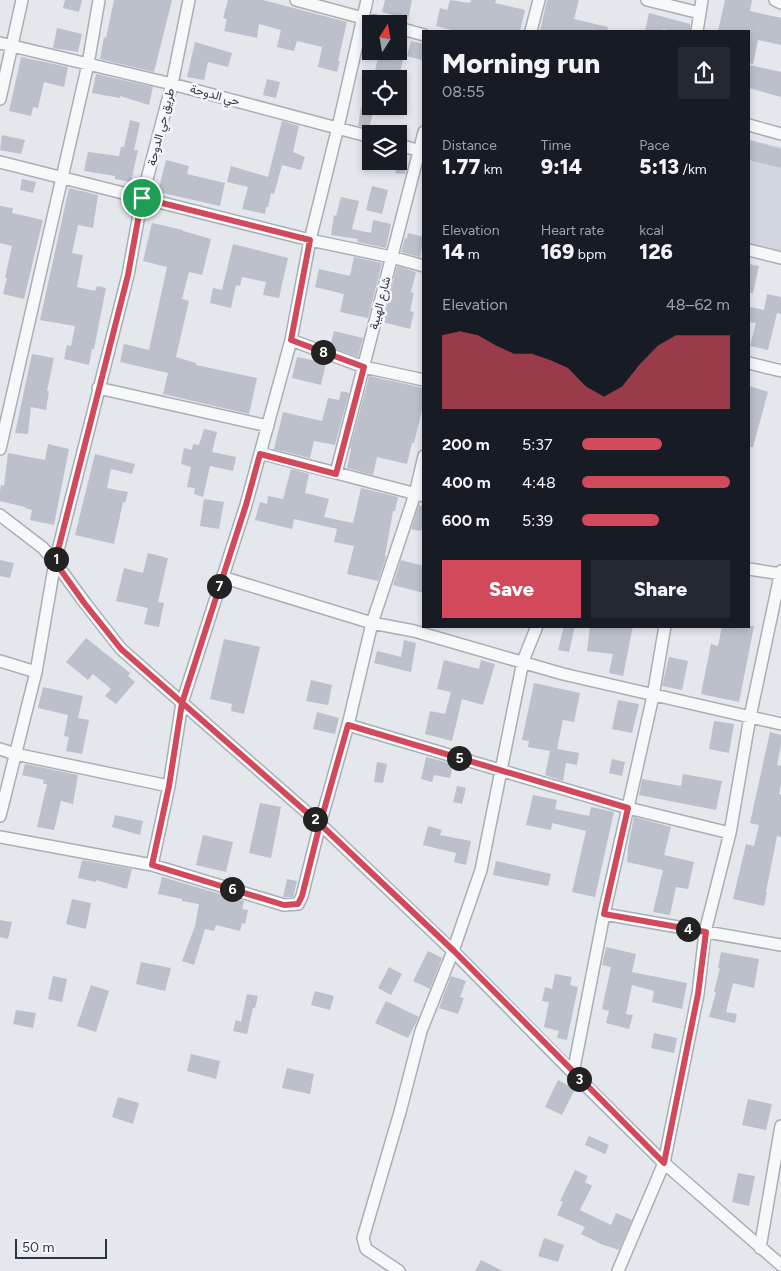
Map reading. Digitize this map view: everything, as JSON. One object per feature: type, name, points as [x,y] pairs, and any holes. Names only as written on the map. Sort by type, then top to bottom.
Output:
[{"type":"street","points":[[0,99],[22,0]]},
{"type":"street","points":[[0,449],[88,64],[99,0]]},
{"type":"street","name":"طريق حي الدوحة","points":[[0,816],[36,672],[55,562],[128,275],[142,198],[172,84],[189,0]]},
{"type":"street","points":[[152,865],[169,786],[182,703],[246,505],[291,340],[310,240],[338,127],[362,17],[296,0]]},
{"type":"street","points":[[363,15],[367,0]]},
{"type":"street","points":[[531,30],[539,0]]},
{"type":"street","points":[[647,0],[700,13]]},
{"type":"street","points":[[696,30],[702,0]]},
{"type":"street","points":[[775,0],[781,3]]},
{"type":"street","points":[[408,31],[422,34]]},
{"type":"street","name":"حي الدوحة","points":[[0,43],[172,84],[362,134]]},
{"type":"street","points":[[750,126],[781,134]]},
{"type":"street","points":[[407,147],[422,151]]},
{"type":"street","name":"شارع الهيبة","points":[[336,474],[391,257],[422,151]]},
{"type":"street","points":[[0,162],[310,240],[422,265]]},
{"type":"street","points":[[750,250],[781,258]]},
{"type":"street","points":[[291,340],[364,367],[422,380]]},
{"type":"street","points":[[750,363],[781,371]]},
{"type":"street","points":[[98,388],[268,426]]},
{"type":"street","points":[[260,454],[420,495]]},
{"type":"street","points":[[0,837],[152,865],[284,905],[298,904],[302,896],[348,725],[372,623],[420,495],[422,476]]},
{"type":"street","points":[[0,515],[43,548],[121,649],[320,824],[454,951],[664,1163],[781,1265]]},
{"type":"street","points":[[618,1271],[664,1163],[698,994],[706,932],[730,833],[750,717],[781,573],[750,569]]},
{"type":"street","points":[[222,577],[372,623],[414,631],[564,674],[781,724]]},
{"type":"street","points":[[399,1271],[366,1249],[363,1238],[400,1112],[421,1031],[454,951],[481,870],[523,661],[536,628]]},
{"type":"street","points":[[573,1073],[604,914],[653,696],[665,628]]},
{"type":"street","points":[[0,661],[36,672]]},
{"type":"street","points":[[348,725],[628,808],[730,833]]},
{"type":"street","points":[[0,749],[15,754],[169,786]]},
{"type":"street","points":[[604,914],[781,945]]},
{"type":"street","points":[[760,1248],[781,1126]]},
{"type":"shaded area","points":[[750,140],[781,147],[781,258],[750,251]]},
{"type":"building","points":[[65,0],[82,0],[79,12],[63,8]]},
{"type":"building","points":[[114,0],[172,0],[154,72],[100,59]]},
{"type":"building","points":[[228,0],[263,0],[347,22],[337,72],[318,67],[322,47],[297,41],[294,51],[277,47],[281,30],[259,24],[257,38],[224,31],[227,19],[223,18]]},
{"type":"building","points":[[385,0],[412,0],[408,19],[408,15],[393,15],[382,12]]},
{"type":"building","points":[[450,0],[470,3],[471,0],[496,0],[495,3],[525,10],[520,30],[452,30],[436,26],[440,8],[447,10]]},
{"type":"building","points":[[547,0],[579,0],[574,19],[608,27],[607,30],[540,30]]},
{"type":"building","points":[[725,0],[752,0],[750,11],[781,18],[781,45],[758,40],[753,64],[750,63],[750,30],[718,30]]},
{"type":"building","points":[[649,13],[690,24],[690,30],[645,30]]},
{"type":"building","points":[[57,28],[82,34],[78,52],[53,48]]},
{"type":"building","points":[[411,41],[422,44],[422,60],[408,56]]},
{"type":"building","points":[[195,42],[232,53],[228,67],[208,62],[204,80],[187,77]]},
{"type":"building","points":[[21,57],[68,67],[64,87],[44,82],[38,108],[33,107],[31,116],[9,111]]},
{"type":"building","points":[[377,60],[403,60],[400,70],[375,70]]},
{"type":"building","points":[[750,65],[781,72],[781,97],[750,88]]},
{"type":"building","points":[[96,74],[153,87],[149,105],[120,96],[120,98],[92,93]]},
{"type":"building","points":[[267,79],[280,82],[276,98],[263,95]]},
{"type":"building","points":[[362,107],[362,115],[372,115],[370,125],[358,126]]},
{"type":"building","points":[[130,120],[140,123],[134,150],[138,150],[131,182],[115,179],[115,176],[84,171],[88,152],[119,156],[121,147],[124,147]]},
{"type":"building","points":[[282,121],[299,126],[293,152],[305,157],[301,170],[282,165],[274,194],[271,193],[265,214],[242,209],[248,187],[227,182],[231,166],[268,177]]},
{"type":"building","points":[[2,135],[25,140],[21,154],[0,150]]},
{"type":"building","points":[[750,140],[781,149],[781,168],[750,160]]},
{"type":"building","points":[[166,160],[189,166],[187,174],[225,183],[220,206],[158,192]]},
{"type":"building","points":[[396,170],[406,170],[405,174],[395,173]]},
{"type":"building","points":[[22,179],[36,182],[33,193],[20,190]]},
{"type":"building","points":[[372,186],[388,190],[382,214],[366,210]]},
{"type":"building","points":[[69,188],[98,195],[93,228],[78,225],[72,253],[83,255],[77,287],[95,291],[97,286],[106,288],[89,365],[64,359],[67,345],[71,346],[75,326],[40,320]]},
{"type":"building","points":[[341,197],[359,201],[352,229],[371,233],[373,220],[391,224],[386,248],[357,242],[358,239],[331,235],[334,215],[336,216]]},
{"type":"building","points":[[0,206],[13,208],[12,213],[43,220],[24,299],[3,294],[12,246],[0,243]]},
{"type":"building","points":[[152,223],[211,239],[202,275],[189,272],[182,299],[189,301],[176,357],[196,363],[196,365],[257,378],[249,414],[163,394],[168,373],[120,362],[124,344],[149,350],[167,267],[143,261]]},
{"type":"building","points":[[408,233],[422,236],[420,257],[401,252],[405,238],[407,238]]},
{"type":"building","points":[[233,244],[288,258],[279,298],[263,295],[266,282],[242,277],[240,286],[236,285],[231,308],[210,303],[213,288],[222,290]]},
{"type":"building","points":[[354,257],[382,263],[368,318],[340,312],[344,294],[315,287],[319,269],[350,276]]},
{"type":"building","points":[[750,264],[759,266],[753,293],[750,293]]},
{"type":"building","points":[[397,266],[416,272],[411,292],[414,293],[410,311],[414,312],[410,329],[383,322]]},
{"type":"building","points":[[767,294],[781,297],[781,314],[777,313],[768,350],[750,346],[756,323],[750,322],[750,307],[764,310]]},
{"type":"building","points":[[334,331],[363,338],[358,357],[330,347]]},
{"type":"building","points":[[32,354],[54,358],[47,391],[49,391],[46,410],[31,407],[28,434],[15,433]]},
{"type":"building","points":[[297,357],[326,363],[321,385],[292,378]]},
{"type":"building","points":[[369,376],[422,388],[422,410],[407,464],[377,457],[373,475],[347,468],[350,448]]},
{"type":"building","points":[[750,386],[768,392],[753,447],[750,447]]},
{"type":"building","points":[[341,391],[349,393],[335,445],[314,441],[310,458],[274,449],[283,412],[322,421],[328,398],[339,400]]},
{"type":"building","points":[[204,429],[217,432],[212,452],[236,457],[233,471],[210,466],[203,497],[194,494],[195,488],[187,487],[191,467],[181,464],[184,448],[192,450],[193,444],[199,445]]},
{"type":"building","points":[[48,444],[69,449],[54,525],[30,520],[32,510],[0,501],[1,485],[4,486],[8,453],[45,460]]},
{"type":"building","points":[[95,454],[135,464],[132,474],[111,469],[107,488],[128,492],[125,503],[123,502],[114,544],[75,535]]},
{"type":"building","points":[[291,469],[309,474],[305,493],[329,499],[324,517],[353,523],[361,488],[398,497],[395,511],[393,511],[386,557],[378,581],[347,574],[354,546],[334,542],[337,529],[294,519],[292,529],[255,520],[260,502],[267,504],[268,496],[283,499]]},
{"type":"building","points":[[204,499],[224,502],[219,529],[200,526]]},
{"type":"building","points":[[419,505],[422,506],[421,531],[411,529]]},
{"type":"building","points":[[148,553],[168,558],[158,602],[164,603],[159,627],[144,624],[148,608],[116,601],[124,568],[143,573]]},
{"type":"building","points":[[0,560],[14,563],[10,578],[0,576]]},
{"type":"building","points":[[401,560],[422,565],[422,592],[393,585]]},
{"type":"building","points":[[750,626],[754,626],[739,702],[701,694],[711,644],[718,646],[722,628],[750,628]]},
{"type":"building","points":[[564,628],[575,628],[569,652],[558,650]]},
{"type":"building","points":[[590,628],[633,628],[623,676],[609,673],[613,654],[587,651]]},
{"type":"building","points":[[86,638],[130,673],[128,676],[135,682],[116,704],[105,696],[111,689],[93,674],[88,680],[66,662]]},
{"type":"building","points":[[224,639],[260,647],[244,714],[231,711],[232,704],[210,699]]},
{"type":"building","points":[[404,640],[416,643],[411,672],[374,663],[377,651],[401,657]]},
{"type":"building","points":[[669,657],[688,661],[682,690],[662,686]]},
{"type":"building","points":[[444,660],[479,669],[481,660],[495,664],[483,705],[462,699],[452,741],[425,734],[430,711],[445,714],[451,692],[437,689]]},
{"type":"building","points":[[311,680],[332,685],[328,705],[306,701]]},
{"type":"building","points":[[534,683],[580,693],[574,722],[563,720],[557,749],[579,753],[577,765],[566,763],[563,781],[545,775],[550,751],[528,747],[529,741],[522,740]]},
{"type":"building","points":[[43,687],[83,696],[78,718],[89,720],[82,754],[66,751],[69,737],[64,736],[68,715],[38,708]]},
{"type":"building","points":[[618,700],[639,704],[632,733],[612,729]]},
{"type":"building","points":[[317,712],[339,718],[335,734],[313,729]]},
{"type":"building","points":[[714,721],[734,724],[729,753],[709,749]]},
{"type":"building","points":[[770,732],[781,735],[777,765],[781,766],[779,794],[781,795],[781,837],[777,836],[764,906],[733,899],[746,844],[754,846],[759,825],[750,823]]},
{"type":"building","points":[[426,757],[453,764],[450,778],[434,775],[432,782],[421,779]]},
{"type":"building","points":[[612,759],[625,762],[622,776],[609,773]]},
{"type":"building","points":[[377,762],[387,764],[383,783],[374,782]]},
{"type":"building","points":[[25,764],[78,775],[73,804],[61,801],[54,830],[37,827],[47,784],[43,784],[44,780],[22,775]]},
{"type":"building","points":[[683,774],[722,781],[716,810],[639,795],[642,779],[681,786]]},
{"type":"building","points":[[457,786],[466,788],[462,804],[453,802]]},
{"type":"building","points":[[533,795],[557,800],[555,809],[589,816],[591,807],[614,812],[595,897],[572,892],[586,831],[552,823],[551,830],[526,825]]},
{"type":"building","points":[[260,803],[281,807],[271,858],[249,853]]},
{"type":"building","points":[[115,815],[143,821],[140,835],[112,827]]},
{"type":"building","points":[[634,817],[671,827],[664,855],[694,862],[688,889],[676,887],[670,915],[653,912],[663,870],[627,862]]},
{"type":"building","points":[[428,826],[442,830],[440,835],[471,841],[466,865],[454,862],[456,853],[423,845]]},
{"type":"building","points":[[203,835],[233,842],[226,872],[196,865]]},
{"type":"building","points":[[82,860],[132,869],[127,889],[96,880],[96,882],[78,878]]},
{"type":"building","points":[[496,861],[551,874],[548,886],[493,875]]},
{"type":"building","points":[[162,877],[244,901],[242,909],[248,910],[245,924],[242,923],[240,931],[216,925],[214,931],[205,929],[194,965],[182,961],[195,926],[199,904],[158,894]]},
{"type":"building","points":[[287,879],[297,881],[293,897],[283,897]]},
{"type":"building","points":[[72,899],[91,903],[86,929],[66,924]]},
{"type":"building","points":[[0,920],[12,922],[8,939],[0,937]]},
{"type":"building","points":[[606,947],[636,954],[632,972],[687,983],[682,1009],[652,1002],[654,991],[632,985],[626,1014],[633,1015],[629,1029],[606,1023],[609,1011],[602,1009],[611,967],[602,965]]},
{"type":"building","points":[[428,951],[442,958],[430,989],[413,981]]},
{"type":"building","points":[[721,952],[759,959],[754,988],[733,983],[726,1012],[737,1014],[735,1023],[709,1017],[716,992],[714,992],[720,968],[718,968]]},
{"type":"building","points":[[141,962],[171,968],[165,991],[136,984]]},
{"type":"building","points":[[389,967],[402,974],[391,995],[378,988]]},
{"type":"building","points":[[555,974],[572,977],[570,985],[578,987],[567,1040],[557,1038],[559,1031],[544,1027],[549,1002],[542,1001],[545,987],[552,989]]},
{"type":"building","points":[[53,976],[67,979],[62,1002],[48,999]]},
{"type":"building","points":[[451,976],[466,981],[460,997],[464,998],[458,1014],[439,1008]]},
{"type":"building","points":[[91,985],[109,991],[96,1032],[77,1026]]},
{"type":"building","points":[[315,991],[334,996],[330,1010],[311,1005]]},
{"type":"building","points":[[247,994],[258,996],[247,1034],[233,1031],[236,1020],[241,1022]]},
{"type":"building","points":[[386,1001],[419,1017],[408,1038],[375,1023]]},
{"type":"building","points":[[16,1010],[36,1013],[33,1028],[13,1024]]},
{"type":"building","points":[[654,1033],[677,1038],[674,1053],[651,1048]]},
{"type":"building","points":[[191,1054],[220,1061],[216,1079],[187,1071]]},
{"type":"building","points":[[287,1068],[314,1074],[310,1094],[282,1088]]},
{"type":"building","points":[[558,1080],[575,1089],[562,1115],[545,1107]]},
{"type":"building","points":[[118,1097],[139,1103],[133,1124],[112,1117]]},
{"type":"building","points":[[748,1099],[772,1104],[766,1130],[742,1125]]},
{"type":"building","points":[[589,1136],[609,1145],[605,1154],[585,1145]]},
{"type":"building","points":[[575,1170],[588,1176],[585,1182],[592,1186],[580,1210],[611,1225],[616,1213],[632,1220],[619,1250],[581,1234],[585,1227],[557,1215],[563,1202],[560,1201]]},
{"type":"building","points":[[738,1173],[755,1176],[749,1206],[732,1202]]},
{"type":"building","points":[[544,1238],[564,1245],[558,1262],[538,1256]]},
{"type":"building","points":[[481,1260],[503,1271],[475,1271]]},
{"type":"route","points":[[142,198],[128,275],[55,562],[121,649],[182,703],[320,824],[454,951],[664,1163],[698,994],[706,932],[604,914],[628,808],[348,725],[320,824],[302,896],[298,904],[284,905],[152,865],[169,786],[182,703],[246,505],[260,454],[336,474],[364,367],[291,340],[310,240],[142,198]]}]
